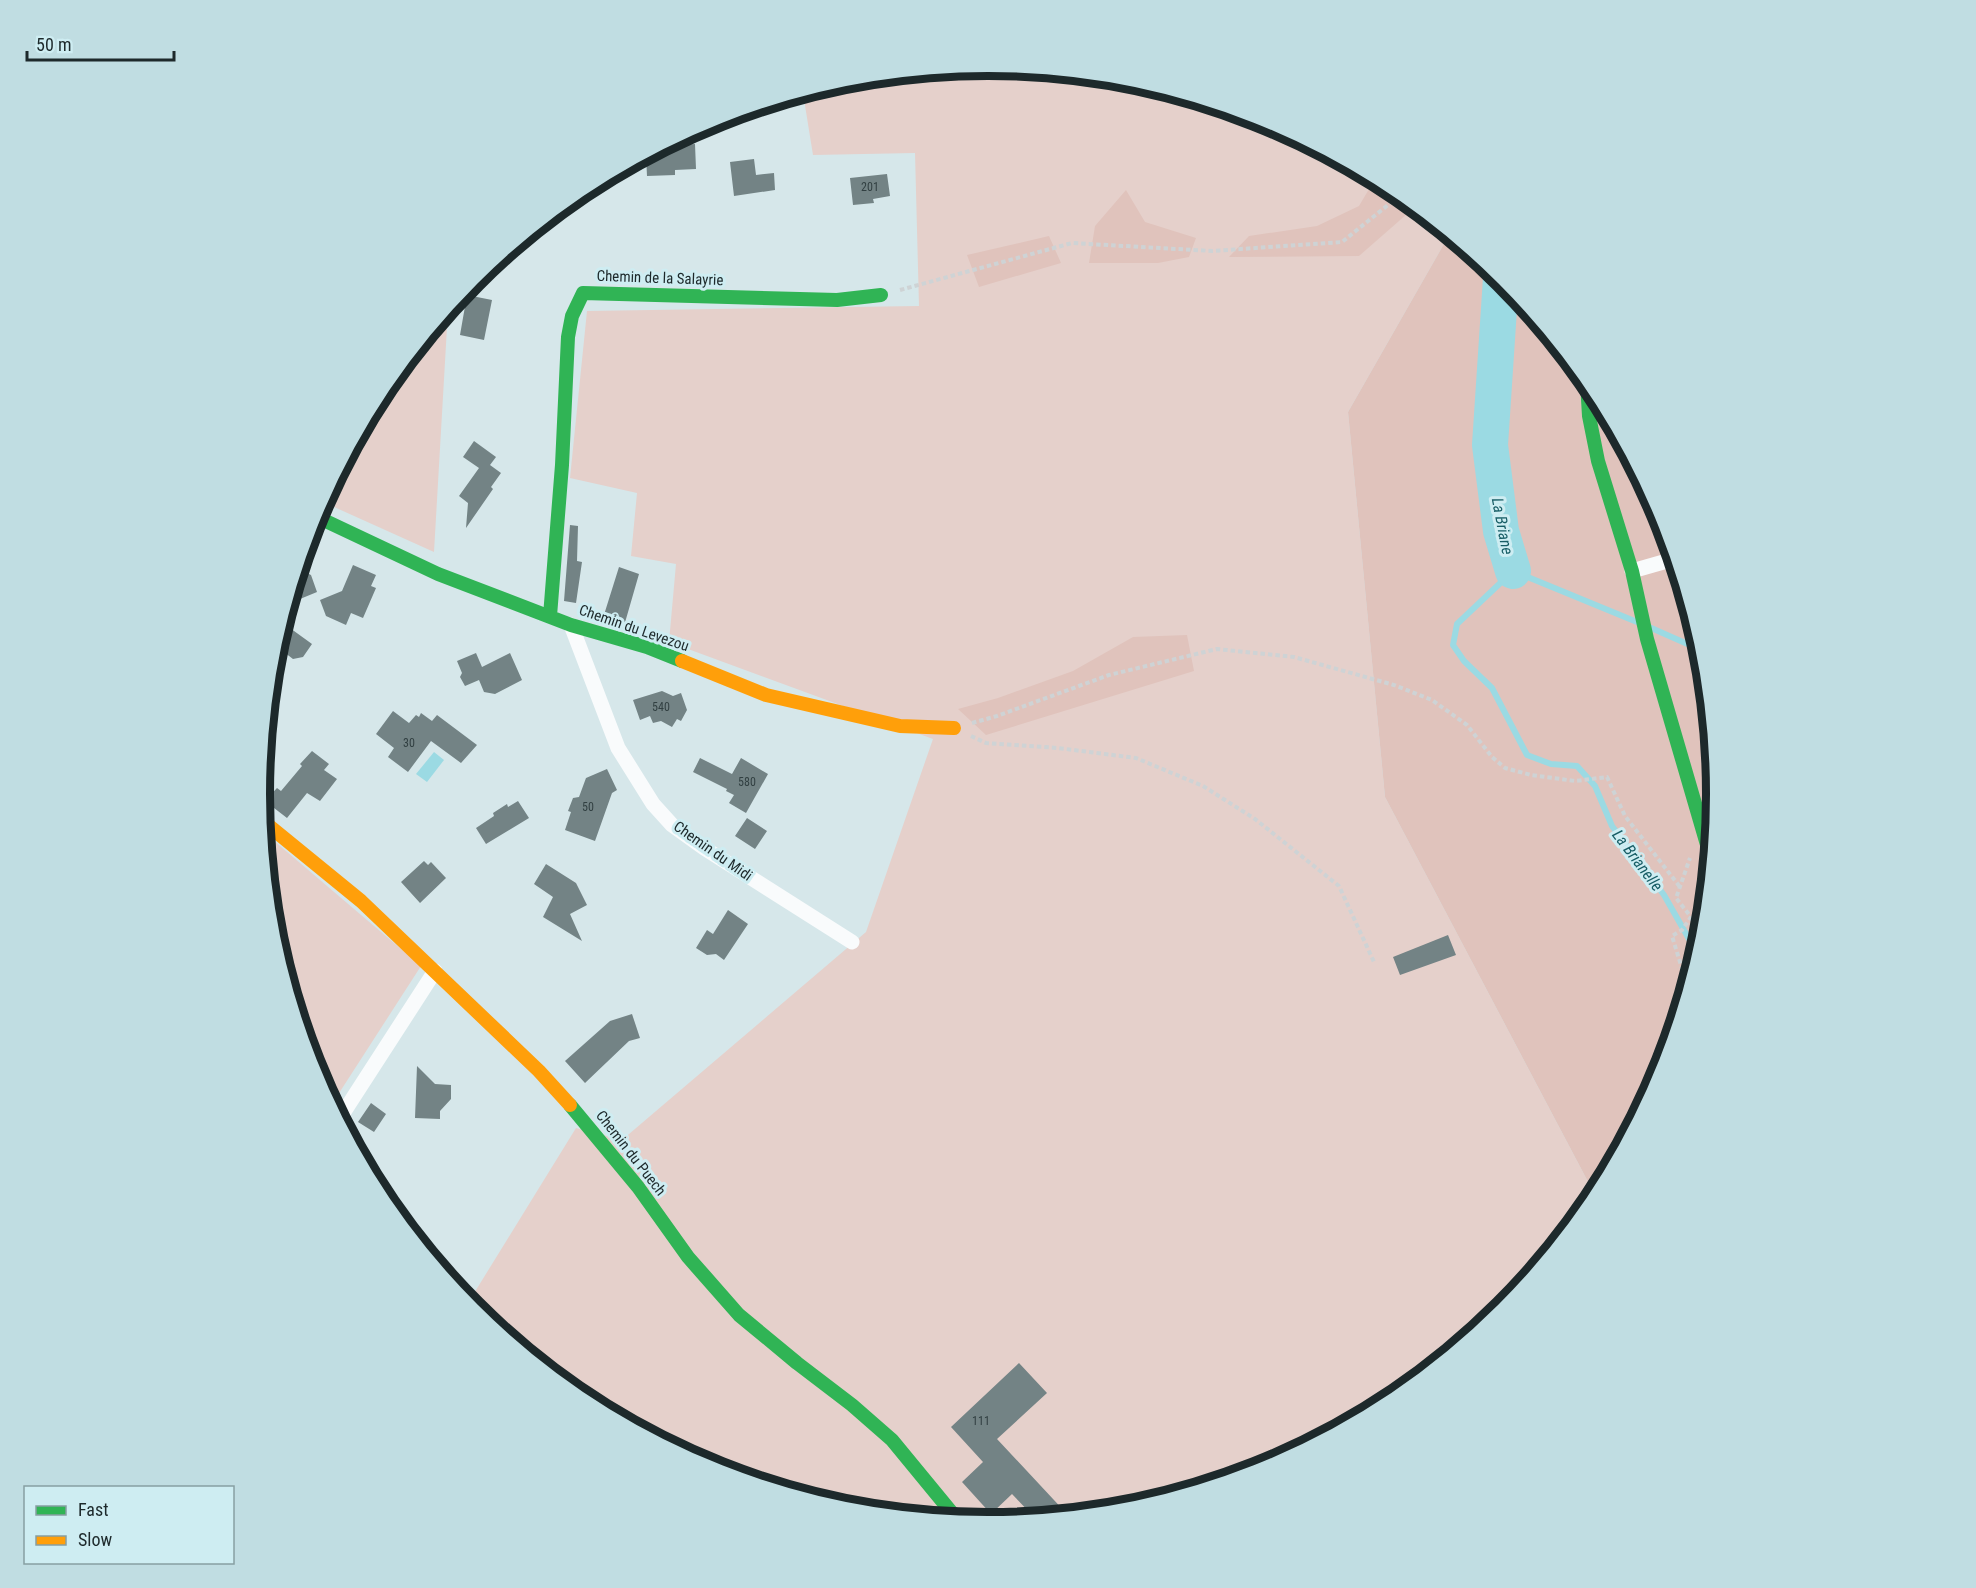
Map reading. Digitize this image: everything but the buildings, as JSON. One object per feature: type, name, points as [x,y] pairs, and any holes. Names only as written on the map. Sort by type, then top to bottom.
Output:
[{"type":"street","name":"Chemin de la Salayrie","points":[[550,616],[562,465],[568,336],[572,316],[583,293],[837,300],[882,295]]},
{"type":"street","points":[[1588,400],[1598,461],[1632,571],[1647,639],[1705,829]]},
{"type":"street","name":"Chemin du Levezou","points":[[324,520],[438,573],[571,625],[647,647],[766,695],[900,726],[954,728]]},
{"type":"street","points":[[1632,571],[1666,561]]},
{"type":"street","name":"Chemin du Midi","points":[[571,625],[618,748],[653,804],[672,825],[704,849],[852,942]]},
{"type":"street","name":"Chemin du Puech","points":[[271,828],[361,901],[538,1071],[589,1126],[638,1187],[688,1257],[739,1315],[797,1364],[852,1404],[892,1440],[950,1510]]},
{"type":"street","points":[[344,1111],[435,971]]},
{"type":"path","points":[[882,295],[1072,243],[1212,251],[1342,242],[1392,201]]},
{"type":"path","points":[[954,728],[997,716],[1109,675],[1217,649],[1294,657],[1394,685],[1432,700],[1467,725],[1505,768],[1531,775],[1575,781],[1607,777],[1625,816],[1680,887],[1676,898],[1691,916],[1682,930],[1672,936],[1683,972]]},
{"type":"path","points":[[954,728],[986,742],[1136,758],[1203,786],[1255,819],[1339,886],[1374,962]]},
{"type":"shaded area","points":[[988,76],[1082,83],[1128,90],[1174,101],[1263,131],[1305,150],[1387,197],[1445,242],[1348,412],[1385,797],[1590,1185],[1557,1231],[1495,1301],[1425,1363],[1387,1391],[1305,1438],[1263,1457],[1174,1487],[1128,1498],[1082,1505],[988,1512],[894,1505],[848,1498],[802,1487],[713,1457],[629,1415],[589,1391],[551,1363],[515,1333],[474,1293],[576,1128],[622,1140],[866,932],[933,739],[669,642],[676,564],[631,556],[637,493],[570,478],[587,311],[919,306],[915,153],[813,155],[804,100],[848,90],[941,78]]},
{"type":"shaded area","points":[[1370,187],[1408,213],[1359,256],[1229,257],[1249,236],[1317,226],[1359,206]]},
{"type":"shaded area","points":[[1126,190],[1145,222],[1196,238],[1189,257],[1158,263],[1089,263],[1095,226]]},
{"type":"shaded area","points":[[1049,236],[1061,263],[979,287],[967,255]]},
{"type":"shaded area","points":[[1445,242],[1495,287],[1527,321],[1585,395],[1632,477],[1667,563],[1692,654],[1704,747],[1706,794],[1699,888],[1692,934],[1681,980],[1651,1069],[1632,1111],[1590,1185],[1385,797],[1348,412]]},
{"type":"shaded area","points":[[447,323],[434,552],[331,506],[344,477],[391,395]]},
{"type":"shaded area","points":[[1187,635],[1194,671],[986,735],[958,709],[998,698],[1073,671],[1133,637]]},
{"type":"shaded area","points":[[272,841],[421,966],[337,1096],[325,1069],[295,980],[284,934]]},
{"type":"water","points":[[434,752],[444,760],[427,782],[416,774]]},
{"type":"waterway","name":"La Briane","points":[[1500,292],[1490,445],[1501,531],[1513,571]]},
{"type":"waterway","name":"La Brianelle","points":[[1637,622],[1513,571],[1457,624],[1453,645],[1464,661],[1492,688],[1527,755],[1551,764],[1577,766],[1595,786],[1612,826],[1664,895],[1690,941]]},
{"type":"waterway","name":"La Briane","points":[[1649,627],[1690,645]]},
{"type":"traffic: fast","points":[[550,616],[562,465],[568,337],[572,316],[583,293],[837,300],[881,295]]},
{"type":"traffic: fast","points":[[1588,400],[1598,461],[1632,571],[1647,639],[1704,835]]},
{"type":"traffic: fast","points":[[324,520],[438,574],[571,625],[647,647],[682,661]]},
{"type":"traffic: fast","points":[[570,1105],[638,1187],[688,1257],[739,1315],[892,1440],[950,1510]]},
{"type":"traffic: slow","points":[[682,661],[766,695],[900,726],[954,728]]},
{"type":"traffic: slow","points":[[271,828],[361,901],[539,1071],[570,1105]]}]
